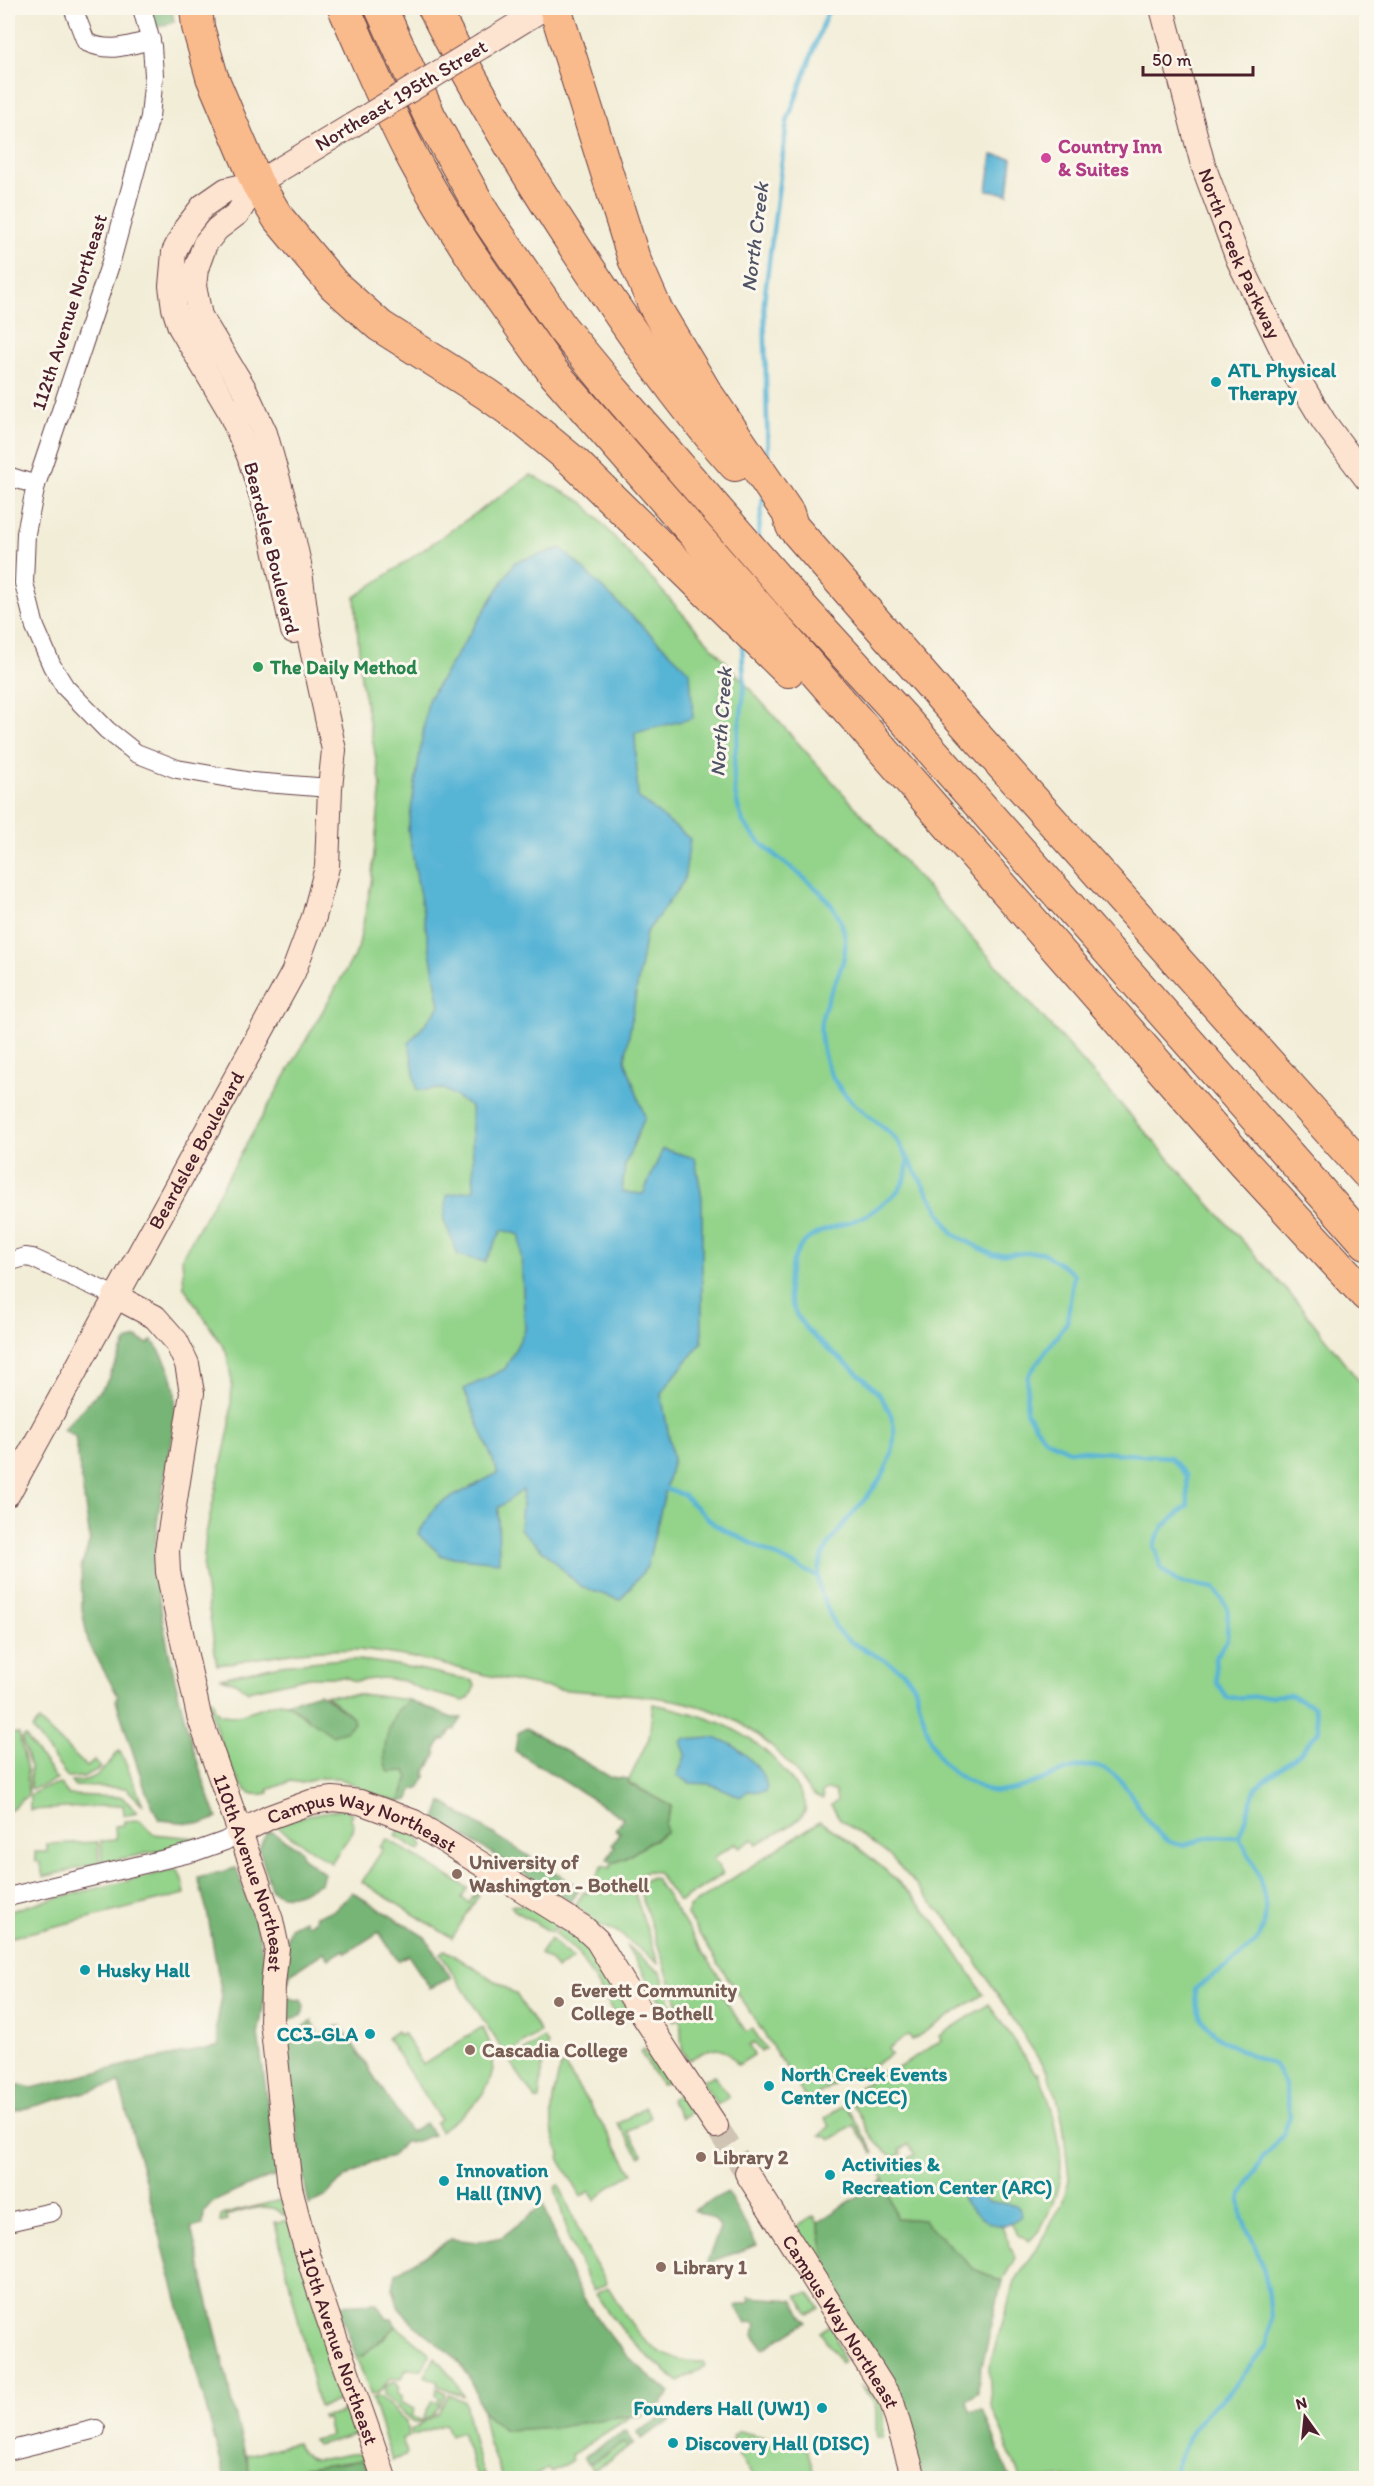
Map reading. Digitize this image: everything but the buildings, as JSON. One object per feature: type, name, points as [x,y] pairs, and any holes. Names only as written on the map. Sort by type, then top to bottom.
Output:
[{"type":"highway","points":[[195,8],[212,77],[257,183],[278,219],[333,285],[380,326],[522,419],[574,462],[978,856]]},
{"type":"highway","points":[[344,8],[413,160],[452,228],[489,284],[554,372],[1366,1275]]},
{"type":"highway","points":[[357,8],[414,134],[450,201],[487,262],[529,321],[591,400],[726,562]]},
{"type":"highway","points":[[381,8],[430,117],[484,214],[528,282],[613,390],[732,517]]},
{"type":"highway","points":[[394,8],[443,118],[487,195],[536,272],[612,372],[732,517],[1366,1243]]},
{"type":"highway","points":[[434,8],[539,193],[628,326],[701,427],[738,454]]},
{"type":"highway","points":[[555,8],[634,259],[656,309],[705,391],[738,454],[789,521],[950,707],[1366,1172]]},
{"type":"highway","points":[[781,573],[1366,1226]]},
{"type":"highway","points":[[777,620],[1243,1162],[1366,1295]]},
{"type":"street","points":[[73,8],[86,42],[98,48],[113,50],[151,40]]},
{"type":"street","name":"112th Avenue Northeast","points":[[142,8],[151,40],[154,75],[150,117],[110,265],[36,485],[26,533],[24,583],[35,627],[52,666],[65,687],[107,730],[136,753],[177,769],[252,782],[330,788]]},
{"type":"street","name":"Northeast 195th Street","points":[[183,286],[174,252],[186,228],[203,206],[226,190],[257,183],[544,8]]},
{"type":"street","name":"North Creek Parkway","points":[[1162,8],[1203,165],[1238,259],[1289,364],[1324,422],[1366,478]]},
{"type":"street","name":"Beardslee Boulevard","points":[[8,1494],[293,973],[314,917],[327,867],[334,750],[308,631],[299,564],[286,507],[265,433],[245,390],[183,286]]},
{"type":"street","points":[[8,476],[36,485]]},
{"type":"street","points":[[8,1262],[25,1257],[32,1258],[115,1296]]},
{"type":"street","name":"110th Avenue Northeast","points":[[115,1296],[155,1317],[176,1341],[186,1364],[192,1393],[167,1550],[168,1572],[199,1716],[238,1833],[271,1920],[277,1948],[272,2021],[290,2187],[296,2214],[313,2274],[384,2478]]},
{"type":"street","name":"Campus Way Northeast","points":[[238,1833],[297,1806],[333,1799],[360,1802],[414,1822],[584,1928],[597,1940],[716,2127]]},
{"type":"street","points":[[8,1897],[194,1852],[225,1841],[238,1833]]},
{"type":"street","name":"Campus Way Northeast","points":[[747,2173],[892,2402],[915,2478]]},
{"type":"street","points":[[8,2222],[52,2212]]},
{"type":"street","points":[[8,2451],[96,2429]]},
{"type":"green space","points":[[142,8],[172,8],[174,22],[148,30]]},
{"type":"green space","points":[[531,475],[583,502],[1298,1303],[1366,1390],[1366,2478],[1020,2478],[991,2405],[989,2367],[1015,2281],[1062,2204],[1069,2180],[1063,2124],[1057,2097],[1047,2072],[955,1928],[891,1857],[840,1819],[831,1805],[837,1801],[835,1791],[826,1790],[822,1793],[823,1799],[818,1798],[792,1767],[755,1733],[722,1714],[692,1704],[654,1697],[533,1685],[383,1653],[339,1649],[322,1650],[217,1665],[203,1569],[206,1534],[230,1425],[232,1382],[226,1351],[184,1287],[182,1257],[358,949],[371,884],[381,785],[361,679],[355,597]]},
{"type":"green space","points":[[137,1338],[148,1344],[152,1340],[161,1352],[173,1379],[175,1394],[172,1443],[157,1525],[156,1570],[167,1643],[182,1710],[217,1818],[201,1824],[159,1820],[145,1789],[116,1701],[118,1696],[88,1642],[82,1609],[81,1568],[90,1540],[75,1436],[63,1429],[105,1385],[127,1341]]},
{"type":"green space","points":[[342,1659],[424,1670],[473,1681],[475,1686],[469,1698],[464,1701],[425,1691],[404,1681],[383,1678],[355,1681],[345,1677],[309,1677],[248,1691],[221,1678],[280,1665]]},
{"type":"green space","points":[[319,1693],[352,1716],[354,1723],[347,1730],[333,1736],[286,1703]]},
{"type":"green space","points":[[325,1695],[369,1695],[409,1700],[399,1711],[393,1723],[385,1751],[399,1770],[406,1771],[409,1778],[399,1802],[363,1791],[338,1778],[320,1778],[302,1783],[291,1781],[268,1790],[269,1793],[258,1795],[243,1787],[236,1777],[229,1764],[208,1699],[213,1700],[214,1708],[219,1714],[231,1716],[279,1702],[286,1703],[310,1721],[352,1716]]},
{"type":"green space","points":[[409,1700],[452,1718],[462,1718],[445,1740],[442,1739],[419,1788],[414,1789],[408,1800],[399,1802],[409,1778],[406,1771],[389,1772],[384,1758],[388,1732],[399,1709]]},
{"type":"green space","points":[[653,1704],[695,1714],[732,1728],[748,1738],[779,1764],[800,1792],[806,1807],[798,1820],[776,1834],[757,1844],[753,1839],[740,1848],[736,1843],[713,1858],[723,1874],[681,1901],[678,1901],[657,1872],[648,1871],[640,1874],[633,1888],[658,1963],[616,1931],[599,1925],[575,1905],[584,1892],[587,1893],[603,1865],[609,1868],[613,1863],[624,1859],[666,1832],[665,1823],[672,1806],[628,1782],[649,1738]]},
{"type":"green space","points":[[39,1721],[87,1767],[94,1761],[101,1768],[83,1777],[68,1778],[32,1729]]},
{"type":"green space","points":[[526,1728],[610,1777],[629,1779],[628,1783],[672,1806],[665,1823],[666,1832],[624,1859],[613,1863],[607,1859],[615,1847],[612,1845],[620,1832],[616,1830],[623,1818],[515,1751],[518,1733]]},
{"type":"green space","points":[[8,1733],[19,1734],[27,1770],[28,1795],[8,1812]]},
{"type":"green space","points":[[25,1736],[57,1780],[33,1789],[30,1788],[30,1767],[22,1739]]},
{"type":"green space","points":[[119,1751],[143,1805],[126,1788],[74,1786],[71,1782],[94,1777]]},
{"type":"green space","points":[[60,1784],[69,1795],[122,1797],[137,1812],[124,1815],[123,1805],[30,1810],[30,1795],[43,1788]]},
{"type":"green space","points":[[442,1802],[580,1888],[571,1902],[436,1819]]},
{"type":"green space","points":[[343,1809],[353,1814],[350,1817],[354,1825],[353,1831],[331,1863],[277,1825],[307,1815]]},
{"type":"green space","points":[[140,1820],[153,1834],[196,1838],[194,1843],[102,1863],[101,1841],[116,1840],[115,1826],[124,1825],[124,1821]]},
{"type":"green space","points":[[820,1821],[867,1854],[909,1892],[934,1921],[984,1994],[912,2040],[909,2035],[888,2049],[891,2054],[863,2072],[860,2068],[812,2098],[805,2097],[687,1915],[689,1907]]},
{"type":"green space","points":[[401,1826],[416,1833],[423,1847],[420,1851],[396,1836]]},
{"type":"green space","points":[[271,1831],[301,1850],[302,1857],[324,1873],[321,1883],[289,1895],[277,1893],[271,1889],[259,1848],[266,1834]]},
{"type":"green space","points":[[387,1839],[468,1888],[462,1898],[469,1903],[476,1893],[479,1895],[452,1938],[362,1882],[383,1849],[380,1847]]},
{"type":"green space","points":[[98,1842],[99,1863],[43,1877],[35,1852],[47,1852],[47,1844]]},
{"type":"green space","points":[[236,1868],[257,1926],[268,1981],[258,2035],[278,2174],[213,2202],[204,2212],[203,2225],[191,2228],[250,2476],[363,2460],[369,2478],[225,2478],[119,2083],[8,2113],[8,2085],[32,2088],[135,2063],[220,2046],[216,2028],[222,1996],[207,1911],[198,1878]]},
{"type":"green space","points":[[177,1869],[182,1878],[185,1894],[8,1938],[8,1912],[36,1903]]},
{"type":"green space","points":[[651,1877],[655,1878],[728,1990],[722,1995],[746,2032],[752,2028],[766,2049],[761,2052],[754,2042],[749,2046],[754,2055],[738,2065],[721,2049],[710,2049],[689,2060],[682,2050],[680,2011],[639,1889],[640,1883]]},
{"type":"green space","points":[[352,1892],[425,1937],[451,1978],[430,1988],[408,1955],[398,1961],[379,1932],[346,1953],[344,1950],[329,1959],[324,1952],[290,1974],[290,1982],[286,1981],[287,1938],[290,1927],[304,1920],[306,1924],[316,1920],[315,1916],[335,1910]]},
{"type":"green space","points":[[511,1905],[531,1906],[558,1923],[552,1933],[514,1910]]},
{"type":"green space","points":[[561,1924],[588,1948],[626,2006],[626,2020],[622,2024],[576,1951],[555,1935]]},
{"type":"green space","points":[[550,1939],[573,1959],[556,1969],[551,1961],[540,1954]]},
{"type":"green space","points":[[626,1945],[661,1973],[676,2020],[673,2021]]},
{"type":"green space","points":[[445,1950],[516,1994],[540,2032],[506,2055],[440,1953]]},
{"type":"green space","points":[[282,1996],[301,1999],[304,2006],[302,2016],[283,2021]]},
{"type":"green space","points":[[989,2004],[1043,2083],[1052,2109],[1061,2165],[1057,2192],[1044,2223],[1034,2236],[1028,2241],[1018,2235],[1011,2222],[1002,2226],[1015,2258],[1002,2281],[974,2269],[923,2220],[896,2218],[884,2179],[873,2163],[882,2160],[892,2169],[915,2154],[909,2144],[900,2150],[902,2153],[894,2158],[887,2153],[871,2137],[846,2096],[884,2071],[887,2075],[936,2044],[941,2040],[939,2036]]},
{"type":"green space","points":[[312,2021],[318,2031],[305,2037],[285,2036],[284,2032],[300,2029]]},
{"type":"green space","points":[[336,2026],[341,2026],[410,2132],[425,2123],[433,2135],[417,2141],[404,2142],[392,2157],[372,2162],[340,2181],[325,2197],[309,2205],[285,2040],[312,2040]]},
{"type":"green space","points":[[482,2027],[490,2044],[493,2060],[492,2074],[487,2087],[468,2110],[440,2131],[435,2123],[440,2119],[387,2038],[397,2031],[399,2035],[403,2033],[423,2065]]},
{"type":"green space","points":[[544,2038],[548,2045],[543,2063],[539,2100],[535,2099],[510,2061]]},
{"type":"green space","points":[[644,2049],[648,2055],[662,2062],[673,2079],[661,2085],[640,2052]]},
{"type":"green space","points":[[564,2065],[633,2173],[608,2188],[595,2200],[589,2191],[581,2197],[559,2158],[560,2153],[553,2134],[553,2100],[561,2067]]},
{"type":"green space","points":[[714,2075],[729,2097],[717,2105],[702,2081]]},
{"type":"green space","points":[[681,2093],[693,2111],[682,2118],[670,2100]]},
{"type":"green space","points":[[843,2106],[848,2108],[873,2154],[854,2125],[830,2140],[820,2135],[830,2126],[825,2118]]},
{"type":"green space","points":[[644,2107],[651,2117],[628,2132],[643,2155],[640,2157],[618,2124]]},
{"type":"green space","points":[[884,2179],[896,2218],[923,2220],[974,2269],[1002,2281],[978,2392],[967,2400],[970,2411],[983,2410],[1010,2478],[924,2478],[817,2267],[826,2260],[818,2222]]},
{"type":"green space","points":[[559,2184],[586,2247],[607,2283],[593,2291],[570,2242],[555,2187]]},
{"type":"green space","points":[[727,2192],[757,2245],[713,2261],[715,2268],[710,2269],[708,2259],[720,2228],[715,2220],[694,2210]]},
{"type":"green space","points":[[281,2200],[287,2214],[283,2215],[278,2210],[264,2207],[226,2216],[227,2220],[220,2222],[221,2216],[225,2214]]},
{"type":"green space","points":[[544,2204],[566,2264],[586,2302],[611,2337],[630,2358],[670,2393],[660,2405],[641,2416],[615,2417],[560,2427],[504,2430],[482,2410],[470,2378],[457,2359],[412,2323],[398,2305],[393,2288],[396,2273],[451,2239],[478,2242],[502,2237]]},
{"type":"green space","points":[[814,2216],[818,2222],[826,2261],[817,2267],[798,2239],[797,2227]]},
{"type":"green space","points":[[288,2219],[346,2400],[319,2407],[275,2222],[279,2223]]},
{"type":"green space","points":[[608,2287],[635,2329],[656,2349],[669,2356],[703,2362],[705,2366],[679,2382],[667,2373],[633,2342],[596,2294]]},
{"type":"green space","points":[[809,2293],[820,2308],[809,2314],[797,2296]]},
{"type":"green space","points":[[749,2297],[793,2300],[807,2322],[763,2349],[754,2335],[756,2325],[753,2322],[746,2324],[736,2306],[750,2302]]},
{"type":"green space","points":[[376,2303],[387,2319],[392,2319],[396,2326],[363,2356],[356,2356],[338,2305]]},
{"type":"green space","points":[[830,2325],[844,2361],[841,2363],[820,2332]]},
{"type":"green space","points":[[396,2326],[429,2355],[422,2370],[407,2369],[400,2379],[391,2378],[379,2392],[371,2395],[356,2356],[363,2356]]},
{"type":"green space","points":[[435,2357],[454,2379],[463,2396],[437,2385],[438,2382],[425,2376]]},
{"type":"green space","points":[[393,2382],[398,2384],[397,2394],[402,2396],[400,2402],[415,2409],[412,2416],[422,2421],[414,2422],[384,2396],[385,2387]]},
{"type":"green space","points":[[861,2386],[875,2395],[882,2407],[884,2421],[882,2438],[877,2438],[874,2402]]},
{"type":"green space","points":[[436,2388],[446,2393],[434,2413],[422,2421],[432,2401],[437,2403],[440,2398],[435,2395]]},
{"type":"green space","points":[[449,2394],[465,2402],[475,2448],[485,2478],[478,2478],[461,2432],[450,2436],[445,2424],[411,2436],[411,2430],[438,2413]]},
{"type":"green space","points":[[379,2396],[406,2421],[408,2437],[402,2439],[407,2453],[405,2456],[392,2460],[372,2398]]},
{"type":"green space","points":[[349,2409],[358,2434],[317,2445],[313,2440],[331,2436],[327,2418],[322,2419],[321,2416],[339,2414]]},
{"type":"green space","points":[[482,2410],[504,2430],[538,2428],[633,2415],[571,2455],[573,2460],[551,2472],[548,2468],[531,2478],[502,2478],[488,2441]]},
{"type":"green space","points":[[668,2414],[671,2420],[641,2439],[637,2432]]},
{"type":"green space","points":[[626,2430],[634,2444],[628,2448],[624,2442],[589,2465],[584,2457]]},
{"type":"green space","points":[[739,2431],[807,2448],[815,2478],[754,2478],[729,2442],[735,2439],[733,2436]]},
{"type":"green space","points":[[624,2442],[628,2448],[593,2471],[589,2465]]},
{"type":"green space","points":[[297,2443],[309,2458],[326,2459],[356,2453],[365,2454],[373,2478],[369,2478],[363,2460],[250,2476],[246,2455]]},
{"type":"water","points":[[992,155],[1012,158],[1008,194],[987,190]]},
{"type":"water","points":[[561,548],[690,672],[693,718],[635,733],[638,797],[690,839],[684,881],[646,933],[625,1060],[645,1117],[625,1165],[622,1192],[643,1194],[663,1149],[695,1158],[702,1198],[702,1342],[661,1393],[673,1459],[647,1567],[620,1600],[581,1587],[520,1529],[523,1490],[498,1508],[499,1562],[442,1556],[418,1534],[437,1505],[498,1473],[464,1389],[505,1369],[525,1330],[520,1235],[502,1230],[485,1262],[458,1255],[444,1220],[447,1195],[474,1190],[471,1107],[444,1089],[417,1090],[409,1043],[440,1006],[408,830],[428,700],[515,562]]},
{"type":"water","points":[[685,1738],[692,1740],[713,1738],[738,1749],[760,1771],[767,1787],[765,1792],[748,1791],[740,1797],[709,1784],[690,1783],[677,1776],[686,1754],[681,1742]]},
{"type":"water","points":[[961,2184],[968,2185],[987,2201],[1017,2206],[1021,2216],[1003,2225],[989,2222],[975,2213],[963,2200],[957,2187]]},
{"type":"waterway","name":"North Creek","points":[[768,460],[764,301],[787,122],[829,8]]},
{"type":"waterway","name":"North Creek","points":[[758,538],[763,498]]},
{"type":"waterway","name":"North Creek","points":[[743,644],[744,689],[734,762],[735,791],[741,817],[755,837],[815,887],[838,915],[844,932],[845,944],[841,967],[827,1000],[821,1023],[821,1041],[826,1061],[841,1090],[893,1136],[908,1159],[905,1179],[896,1193],[867,1215],[808,1239],[793,1260],[789,1277],[790,1300],[800,1320],[816,1338],[873,1388],[887,1406],[894,1428],[893,1450],[885,1471],[832,1540],[822,1558],[818,1580],[825,1604],[840,1633],[858,1646],[898,1668],[913,1684],[931,1741],[941,1760],[958,1776],[986,1790],[1005,1791],[1020,1788],[1078,1767],[1092,1766],[1105,1769],[1125,1786],[1150,1824],[1160,1835],[1171,1842],[1183,1845],[1211,1837],[1239,1837],[1261,1885],[1265,1912],[1264,1925],[1259,1937],[1239,1957],[1195,1989],[1196,2005],[1210,2029],[1221,2039],[1275,2065],[1285,2085],[1290,2116],[1283,2135],[1263,2157],[1240,2199],[1242,2217],[1261,2260],[1268,2289],[1271,2318],[1267,2345],[1229,2393],[1208,2411],[1192,2430],[1171,2478]]},
{"type":"waterway","points":[[908,1159],[953,1234],[993,1255],[1042,1252],[1074,1274],[1067,1322],[1028,1376],[1026,1412],[1045,1439],[1069,1450],[1170,1457],[1187,1476],[1188,1505],[1163,1527],[1154,1545],[1161,1568],[1177,1582],[1214,1588],[1228,1609],[1227,1640],[1215,1659],[1217,1683],[1227,1698],[1290,1695],[1314,1706],[1319,1731],[1299,1754],[1256,1787],[1239,1837]]},
{"type":"waterway","points":[[666,1489],[683,1495],[715,1525],[818,1577]]},
{"type":"tunnel","points":[[716,2126],[747,2173]]},
{"type":"place","name":"Country Inn & Suites","points":[[1046,158]]},
{"type":"place","name":"ATL Physical Therapy","points":[[1216,382]]},
{"type":"place","name":"The Daily Method","points":[[258,667]]},
{"type":"place","name":"University of Washington - Bothell","points":[[457,1874]]},
{"type":"place","name":"Husky Hall","points":[[85,1970]]},
{"type":"place","name":"Everett Community College - Bothell","points":[[559,2002]]},
{"type":"place","name":"CC3-GLA","points":[[370,2034]]},
{"type":"place","name":"Cascadia College","points":[[470,2050]]},
{"type":"place","name":"North Creek Events Center (NCEC)","points":[[769,2086]]},
{"type":"place","name":"Library 2","points":[[701,2157]]},
{"type":"place","name":"Activities & Recreation Center (ARC)","points":[[830,2175]]},
{"type":"place","name":"Innovation Hall (INV)","points":[[444,2181]]},
{"type":"place","name":"Library 1","points":[[661,2267]]},
{"type":"place","name":"Founders Hall (UW1)","points":[[822,2408]]},
{"type":"place","name":"Discovery Hall (DISC)","points":[[673,2443]]}]
